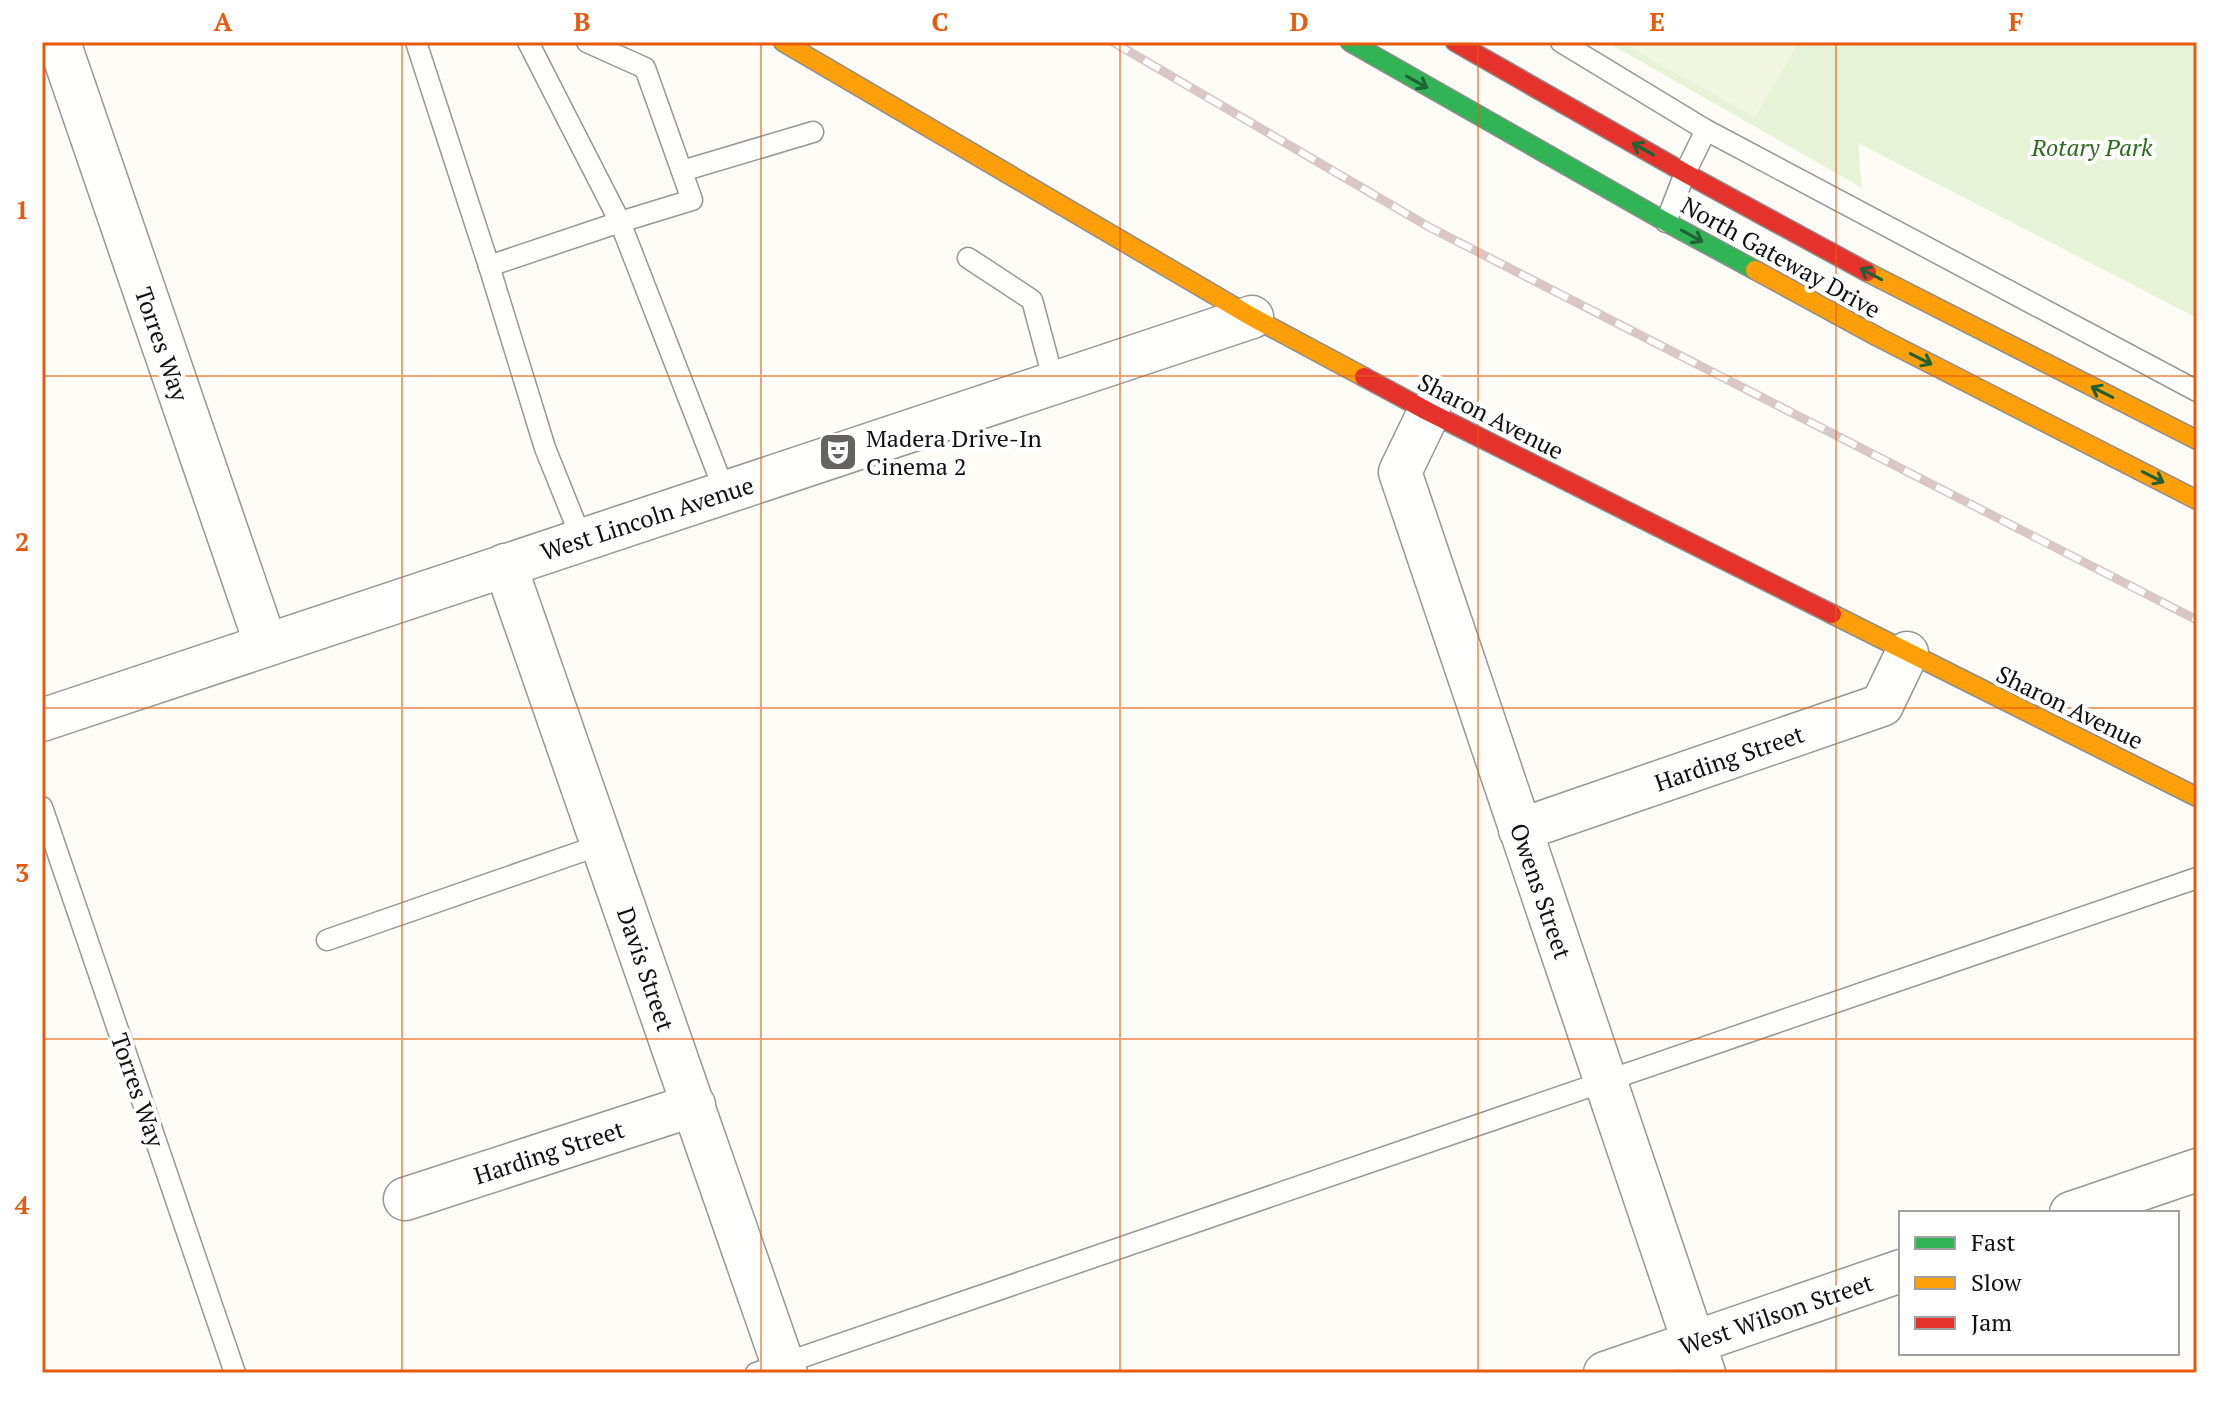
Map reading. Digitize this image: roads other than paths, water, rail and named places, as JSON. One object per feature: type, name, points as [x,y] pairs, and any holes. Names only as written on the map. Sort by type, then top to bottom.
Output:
[{"type":"main road","name":"Sharon Avenue","points":[[783,42],[1252,317],[1429,412],[2197,797]]},
{"type":"main road","name":"North Gateway Drive","points":[[1350,42],[1666,222],[1878,337],[2197,500]]},
{"type":"main road","name":"North Gateway Drive","points":[[1455,42],[1685,173],[1904,292],[2197,440]]},
{"type":"street","name":"Torres Way","points":[[59,42],[266,645]]},
{"type":"street","name":"West Lincoln Avenue","points":[[42,720],[1252,317]]},
{"type":"street","name":"Owens Street","points":[[1429,412],[1400,472],[1698,1358]]},
{"type":"street","name":"Davis Street","points":[[505,565],[694,1105],[775,1370]]},
{"type":"street","name":"Harding Street","points":[[1520,830],[1882,705],[1907,653]]},
{"type":"street","name":"Harding Street","points":[[405,1199],[694,1105]]},
{"type":"street","points":[[2077,1211],[2197,1170]]},
{"type":"street","name":"West Wilson Street","points":[[1605,1373],[1698,1358],[1899,1272]]},
{"type":"lane","points":[[416,42],[545,448],[582,540]]},
{"type":"lane","points":[[528,42],[620,222],[725,492]]},
{"type":"lane","points":[[489,266],[692,200],[645,68],[587,42]]},
{"type":"lane","points":[[1561,42],[1706,130],[2197,391]]},
{"type":"lane","points":[[1666,222],[1706,130]]},
{"type":"lane","points":[[682,171],[813,132]]},
{"type":"lane","points":[[968,258],[1032,300],[1054,382]]},
{"type":"lane","name":"Torres Way","points":[[42,807],[235,1373]]},
{"type":"lane","points":[[327,940],[603,844]]},
{"type":"lane","points":[[775,1370],[2197,878]]},
{"type":"railway","points":[[1113,42],[1429,227],[2197,620]]},
{"type":"place","name":"Madera Drive-In Cinema 2","points":[[838,452]]},
{"type":"park label","name":"Rotary Park","points":[[2092,147]]}]
